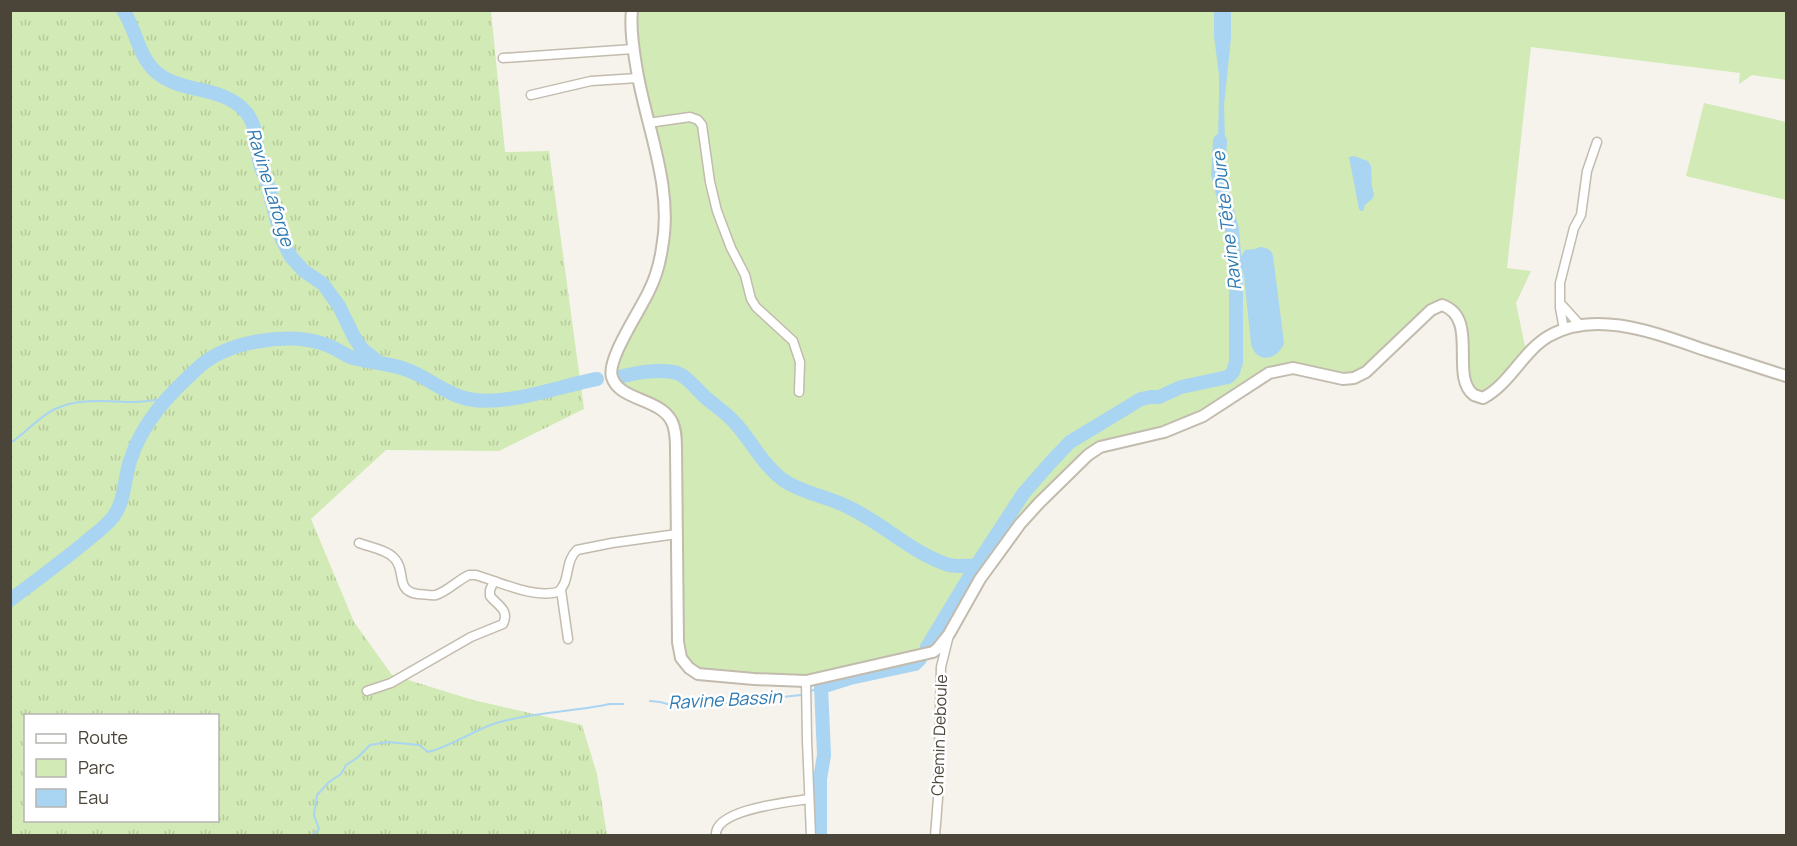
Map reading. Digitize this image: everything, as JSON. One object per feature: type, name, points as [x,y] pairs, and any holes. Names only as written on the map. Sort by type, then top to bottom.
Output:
[{"type":"street","points":[[632,10],[633,49],[664,188],[666,219],[662,249],[651,289],[612,361],[611,372],[615,383],[623,391],[661,408],[673,424],[676,449],[678,642],[681,658],[689,669],[698,674],[807,681],[926,654],[938,649],[990,564],[1039,503],[1088,455],[1100,447],[1164,432],[1203,416],[1269,373],[1293,368],[1343,379],[1354,378],[1366,372],[1431,310],[1442,305],[1450,308],[1455,314],[1463,335],[1465,381],[1473,394],[1483,398],[1492,394],[1538,344],[1564,329],[1580,325],[1615,325],[1633,328],[1786,376]]},
{"type":"street","points":[[503,58],[633,49]]},
{"type":"street","points":[[531,95],[591,81],[638,78]]},
{"type":"street","points":[[648,123],[690,117],[698,120],[702,125],[710,182],[717,211],[731,248],[745,274],[751,299],[794,341],[800,362],[799,392]]},
{"type":"street","points":[[1564,329],[1560,283],[1574,228],[1581,215],[1587,171],[1598,142]]},
{"type":"street","points":[[1560,303],[1580,325]]},
{"type":"street","points":[[568,639],[561,590],[567,577],[568,561],[577,550],[677,534]]},
{"type":"street","points":[[359,543],[395,558],[406,591],[410,593],[434,596],[469,575],[542,594],[551,594],[561,590]]},
{"type":"street","points":[[367,691],[391,683],[471,637],[503,624],[506,619],[504,609],[490,596],[494,581]]},
{"type":"street","name":"Chemin Deboule","points":[[935,836],[941,667],[949,634]]},
{"type":"street","points":[[807,681],[811,836]]},
{"type":"street","points":[[716,836],[717,826],[740,812],[809,799]]},
{"type":"green space","points":[[10,11],[491,11],[505,152],[549,151],[584,409],[499,451],[386,450],[311,519],[354,622],[392,675],[473,700],[582,725],[597,774],[607,835],[11,835]]},
{"type":"green space","points":[[631,11],[1786,11],[1786,80],[1752,75],[1739,84],[1740,73],[1531,47],[1507,268],[1531,271],[1516,303],[1527,356],[1483,398],[1465,381],[1463,335],[1442,305],[1354,378],[1293,368],[1269,373],[1203,416],[1100,447],[1039,503],[937,649],[806,681],[698,674],[681,658],[676,449],[669,416],[623,391],[611,372],[651,289],[666,219]]},
{"type":"green space","points":[[1704,103],[1786,122],[1786,200],[1686,176]]},
{"type":"water","points":[[1214,11],[1231,11],[1231,38],[1224,105],[1225,142],[1218,158],[1215,154],[1218,140],[1219,75],[1214,36]]},
{"type":"water","points":[[1354,156],[1368,161],[1371,166],[1374,194],[1363,211],[1359,209],[1349,157]]},
{"type":"water","points":[[1260,247],[1268,249],[1273,256],[1284,343],[1277,353],[1268,358],[1258,355],[1251,344],[1241,265],[1241,257],[1245,250]]},
{"type":"waterway","name":"Ravine Laforge","points":[[123,10],[141,50],[155,71],[176,83],[223,96],[243,109],[249,117],[253,125],[259,161],[266,178],[281,237],[291,257],[304,271],[323,284],[339,306],[362,349],[376,360]]},
{"type":"waterway","name":"Ravine Tête Dure","points":[[927,647],[1023,494],[1070,442],[1141,399],[1159,397],[1181,387],[1228,377],[1233,372],[1236,362],[1236,278],[1232,230],[1218,174],[1220,141]]},
{"type":"waterway","name":"Ravine Tête Dure","points":[[10,600],[70,555],[110,520],[120,504],[135,447],[149,421],[188,377],[211,358],[226,351],[258,341],[309,340],[328,345],[353,358],[403,368],[460,397],[483,401],[532,395],[597,379]]},
{"type":"waterway","name":"Ravine Tête Dure","points":[[618,377],[659,371],[682,375],[732,420],[769,467],[783,480],[859,513],[935,560],[952,566],[976,566]]},
{"type":"waterway","points":[[10,443],[43,416],[65,405],[84,402],[138,402],[166,399]]},
{"type":"waterway","points":[[820,836],[820,779],[824,755],[821,687],[850,678],[915,664],[920,659]]},
{"type":"waterway","name":"Ravine Bassin","points":[[811,691],[821,687]]},
{"type":"waterway","name":"Ravine Bassin","points":[[650,701],[675,706],[801,695]]},
{"type":"waterway","name":"Ravine Bassin","points":[[311,836],[319,829],[314,815],[317,795],[329,782],[341,774],[346,765],[370,745],[388,742],[419,745],[428,752],[487,726],[510,719],[623,704]]}]
